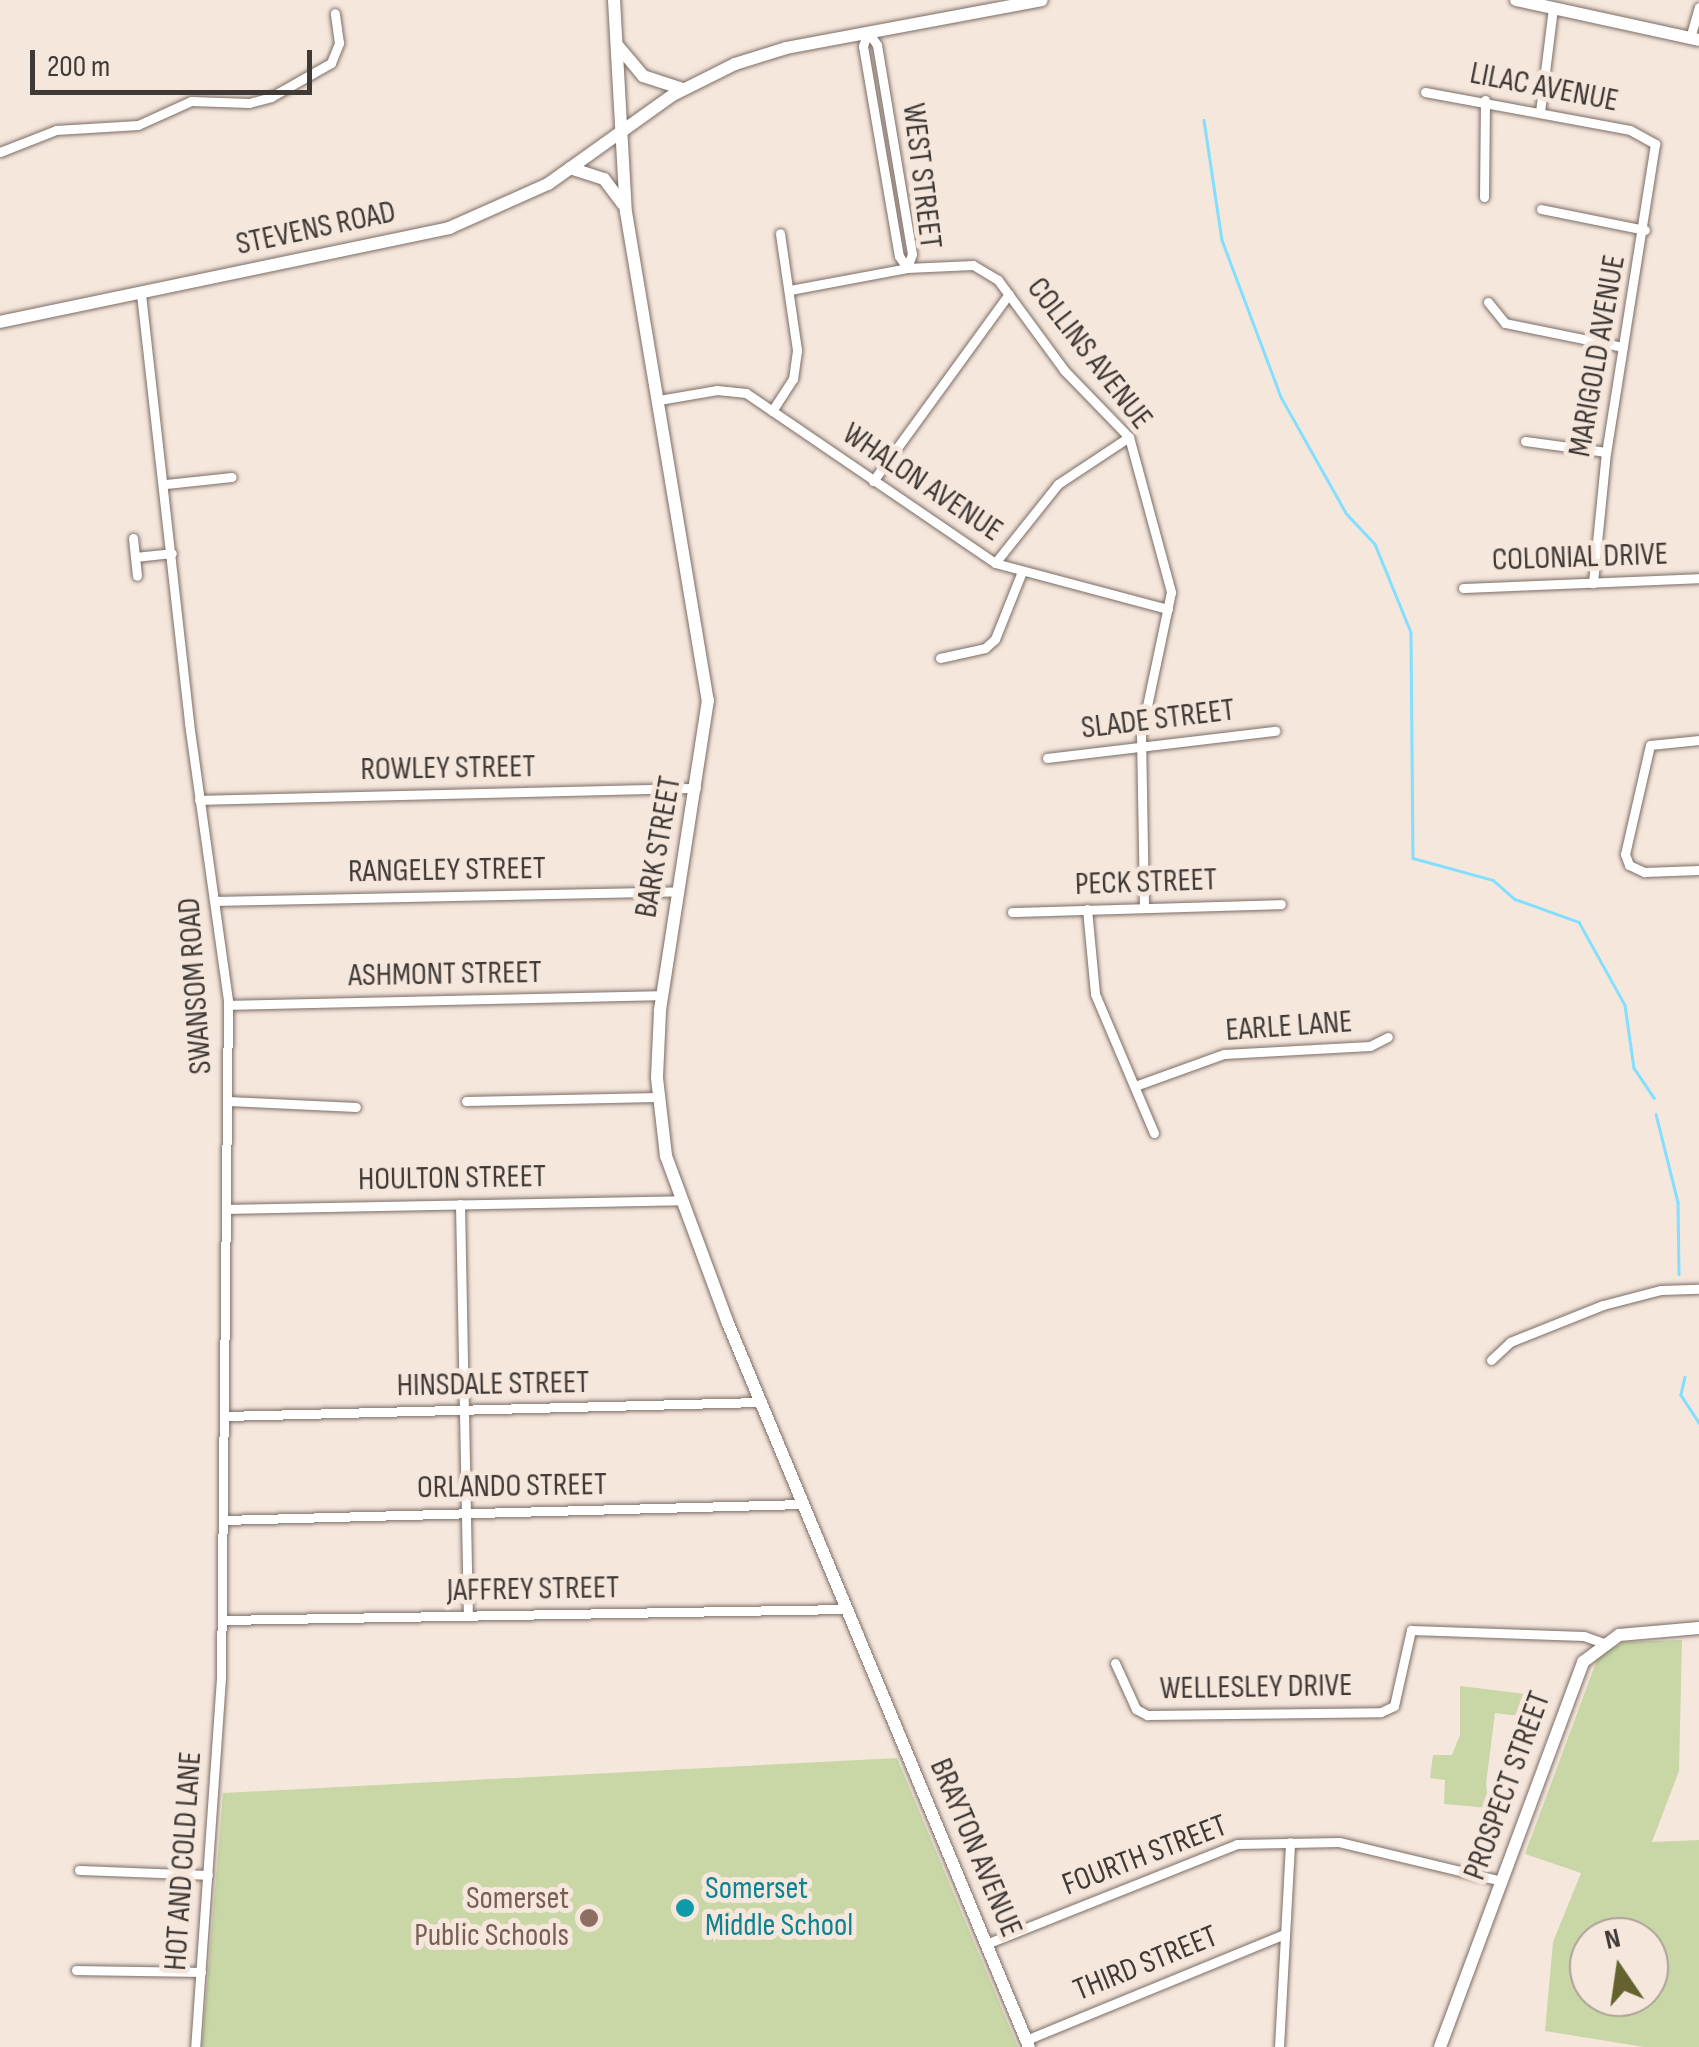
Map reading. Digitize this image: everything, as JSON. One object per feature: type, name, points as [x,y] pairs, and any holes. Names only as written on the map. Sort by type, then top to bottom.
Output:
[{"type":"main road","name":"BARK STREET","points":[[614,0],[626,208],[705,663],[707,728],[663,996],[658,1097],[678,1200],[870,1670]]},
{"type":"main road","name":"STEVENS ROAD","points":[[0,322],[448,228],[507,206],[570,168],[684,88],[772,51],[1042,0]]},
{"type":"main road","points":[[1516,0],[1694,39]]},
{"type":"main road","points":[[618,46],[643,76],[684,88]]},
{"type":"main road","points":[[570,168],[604,179],[626,208]]},
{"type":"main road","points":[[1603,1643],[1631,1632],[1699,1628]]},
{"type":"main road","name":"PROSPECT STREET","points":[[1440,2047],[1582,1666],[1603,1643]]},
{"type":"main road","name":"BRAYTON AVENUE","points":[[870,1670],[1028,2044]]},
{"type":"street","points":[[1694,39],[1699,7]]},
{"type":"street","points":[[1540,112],[1553,8]]},
{"type":"street","points":[[0,152],[56,130],[138,126],[192,100],[249,104],[271,96],[331,63],[339,43],[335,14]]},
{"type":"street","name":"WEST STREET","points":[[868,32],[877,45],[912,254],[907,268]]},
{"type":"street","name":"LILAC AVENUE","points":[[1425,92],[1485,100],[1652,139]]},
{"type":"street","points":[[1484,197],[1485,100]]},
{"type":"street","name":"MARIGOLD AVENUE","points":[[1594,583],[1606,452],[1656,155],[1652,139]]},
{"type":"street","points":[[1541,209],[1645,230]]},
{"type":"street","points":[[772,410],[796,369],[790,290],[780,233]]},
{"type":"street","name":"COLLINS AVENUE","points":[[790,290],[907,268],[973,265],[1009,294],[1064,370],[1129,437],[1169,578],[1168,610],[1141,747],[1144,908]]},
{"type":"street","name":"SWANSOM ROAD","points":[[141,294],[166,484],[199,800],[228,1004],[221,1678]]},
{"type":"street","points":[[873,481],[1009,294]]},
{"type":"street","points":[[1488,302],[1506,323],[1623,346]]},
{"type":"street","name":"WHALON AVENUE","points":[[659,400],[730,390],[772,410],[995,563],[1020,574],[1168,610]]},
{"type":"street","points":[[995,563],[1058,484],[1129,437]]},
{"type":"street","points":[[1525,441],[1606,452]]},
{"type":"street","points":[[166,484],[232,477]]},
{"type":"street","points":[[133,538],[137,576]]},
{"type":"street","points":[[135,558],[172,554]]},
{"type":"street","points":[[940,658],[985,648],[995,639],[1020,574]]},
{"type":"street","name":"COLONIAL DRIVE","points":[[1463,588],[1699,578]]},
{"type":"street","name":"SLADE STREET","points":[[1048,758],[1275,731]]},
{"type":"street","points":[[1699,740],[1650,746],[1626,854],[1633,869],[1644,872],[1699,870]]},
{"type":"street","name":"ROWLEY STREET","points":[[199,800],[697,788]]},
{"type":"street","name":"RANGELEY STREET","points":[[216,901],[679,890]]},
{"type":"street","name":"PECK STREET","points":[[1012,912],[1281,904]]},
{"type":"street","points":[[1088,910],[1095,994],[1154,1132]]},
{"type":"street","name":"ASHMONT STREET","points":[[228,1004],[663,996]]},
{"type":"street","name":"EARLE LANE","points":[[1135,1086],[1224,1054],[1370,1046],[1388,1037]]},
{"type":"street","points":[[466,1101],[658,1097]]},
{"type":"street","points":[[228,1101],[356,1107]]},
{"type":"street","name":"HOULTON STREET","points":[[227,1208],[678,1200]]},
{"type":"street","points":[[460,1204],[468,1616]]},
{"type":"street","points":[[1491,1360],[1510,1342],[1618,1300],[1699,1289]]},
{"type":"street","name":"HINSDALE STREET","points":[[225,1416],[761,1402]]},
{"type":"street","name":"ORLANDO STREET","points":[[223,1520],[802,1504]]},
{"type":"street","name":"JAFFREY STREET","points":[[222,1620],[845,1608]]},
{"type":"street","name":"WELLESLEY DRIVE","points":[[1116,1663],[1136,1709],[1147,1715],[1381,1712],[1394,1706],[1407,1632],[1584,1636],[1603,1643]]},
{"type":"street","name":"HOT AND COLD LANE","points":[[195,2047],[221,1678]]},
{"type":"street","points":[[1279,2047],[1290,1842]]},
{"type":"street","name":"FOURTH STREET","points":[[986,1944],[1226,1846],[1340,1842],[1502,1881]]},
{"type":"street","points":[[79,1870],[208,1875]]},
{"type":"street","name":"THIRD STREET","points":[[1028,2044],[1285,1934]]},
{"type":"street","points":[[76,1970],[200,1972]]},
{"type":"green space","points":[[1682,1640],[1679,1771],[1652,1842],[1699,1840],[1699,2047],[1644,2047],[1545,2031],[1553,1942],[1581,1873],[1525,1854],[1598,1657],[1624,1642]]},
{"type":"green space","points":[[1460,1686],[1552,1697],[1545,1719],[1495,1713],[1486,1784],[1489,1808],[1444,1804],[1445,1780],[1430,1778],[1433,1755],[1452,1755],[1460,1735]]},
{"type":"green space","name":"Somerset Public Schools","points":[[897,1758],[1018,2047],[202,2047],[223,1793]]},
{"type":"waterway","points":[[1204,120],[1222,240],[1281,397],[1346,513],[1375,544],[1411,632],[1413,858],[1493,880],[1515,899],[1579,922],[1625,1005],[1634,1068],[1654,1098]]},
{"type":"waterway","points":[[1656,1114],[1678,1202],[1679,1274]]},
{"type":"waterway","points":[[1685,1377],[1681,1395],[1699,1423]]},
{"type":"place","name":"Somerset Middle School","points":[[685,1908]]},
{"type":"place","name":"Somerset Public Schools","points":[[589,1918]]}]
